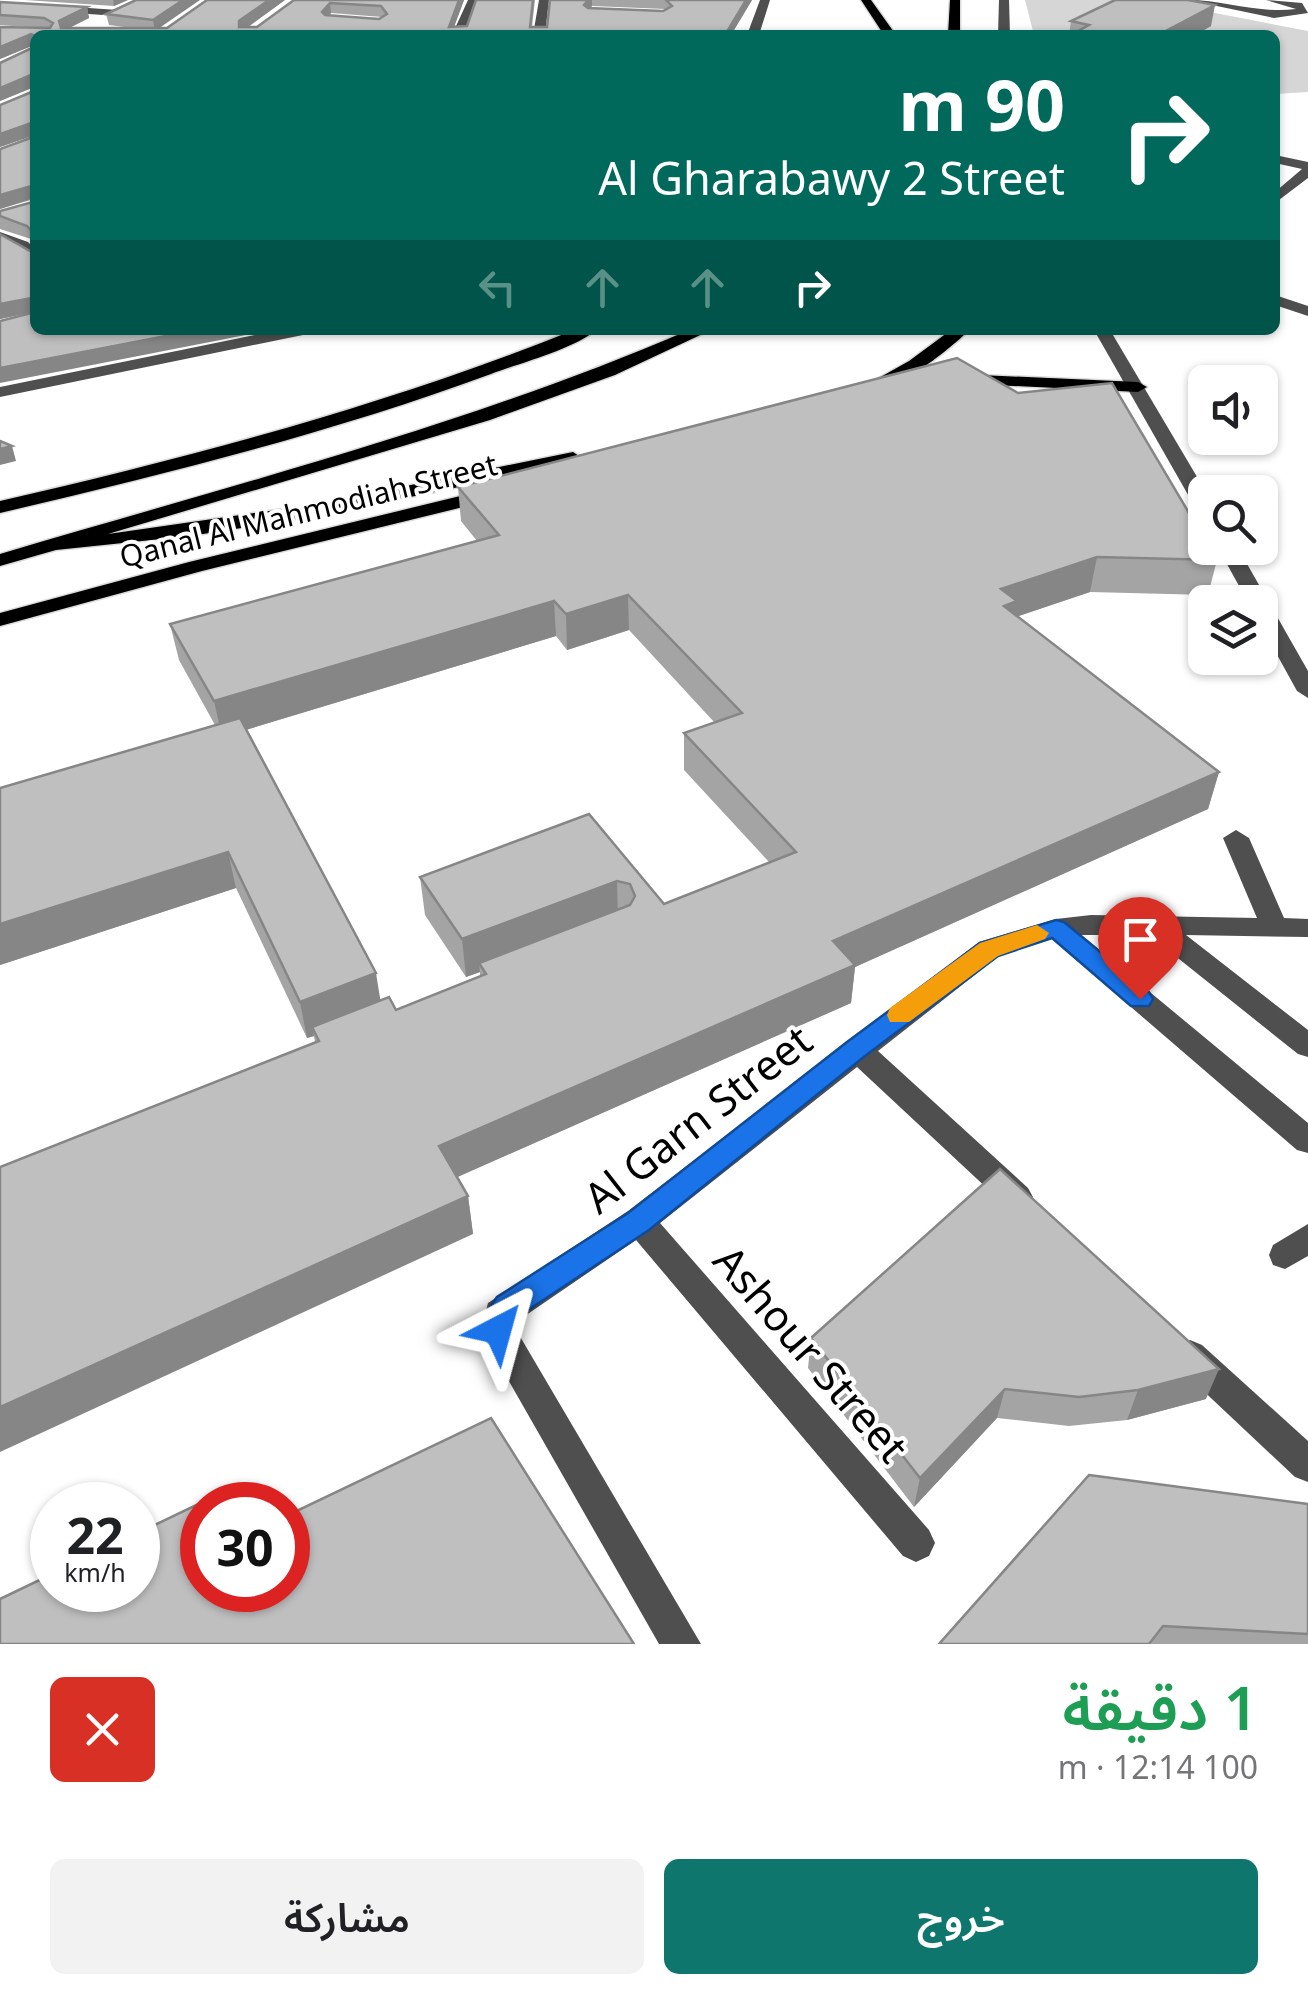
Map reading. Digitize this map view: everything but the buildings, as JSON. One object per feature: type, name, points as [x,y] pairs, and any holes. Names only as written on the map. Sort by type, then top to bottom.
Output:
[{"type":"main road","points":[[866,0],[887,30]]},
{"type":"main road","points":[[954,30],[955,0]]},
{"type":"main road","points":[[0,507],[163,468],[366,412],[577,335]]},
{"type":"main road","name":"Qanal Al Mahmodiah Street","points":[[0,560],[484,416],[610,371],[692,335]]},
{"type":"main road","points":[[885,384],[954,335]]},
{"type":"main road","points":[[849,396],[885,384],[932,380],[1013,388],[1138,386]]},
{"type":"main road","name":"Qanal Al Mahmodiah Street","points":[[0,620],[590,462],[318,513],[174,534],[61,544]]},
{"type":"street","points":[[460,30],[474,0]]},
{"type":"street","points":[[541,30],[544,0]]},
{"type":"street","points":[[755,30],[765,0]]},
{"type":"street","points":[[1004,0],[1004,30]]},
{"type":"street","points":[[1193,0],[1274,15],[1304,11],[1298,5],[1271,0]]},
{"type":"street","points":[[0,4],[124,10],[83,29]]},
{"type":"street","points":[[1280,160],[1308,168]]},
{"type":"street","points":[[1280,194],[1308,168]]},
{"type":"street","points":[[0,236],[30,248]]},
{"type":"street","points":[[1280,302],[1308,311]]},
{"type":"street","points":[[0,392],[279,335]]},
{"type":"street","points":[[1105,335],[1188,476]]},
{"type":"street","points":[[1278,638],[1308,691]]},
{"type":"street","points":[[1236,838],[1274,927]]},
{"type":"street","points":[[1154,924],[1308,1046]]},
{"type":"street","name":"Al Garn Street","points":[[681,1644],[497,1325],[500,1314],[639,1222],[856,1049],[989,950],[1056,928],[1154,924],[1308,928]]},
{"type":"street","points":[[1056,928],[1308,1141]]},
{"type":"street","points":[[856,1049],[1046,1223]]},
{"type":"street","name":"Ashour Street","points":[[639,1222],[916,1543]]},
{"type":"street","points":[[1162,1330],[1308,1465]]},
{"type":"shaded area","points":[[1025,0],[1148,0],[1308,31],[1308,92],[1280,94],[1280,30],[1033,30]]},
{"type":"slow traffic","points":[[900,1015],[989,950],[1037,933]]},
{"type":"route","points":[[498,1330],[500,1314],[508,1306],[639,1222],[856,1049],[989,950],[1056,928],[1140,999]]}]
